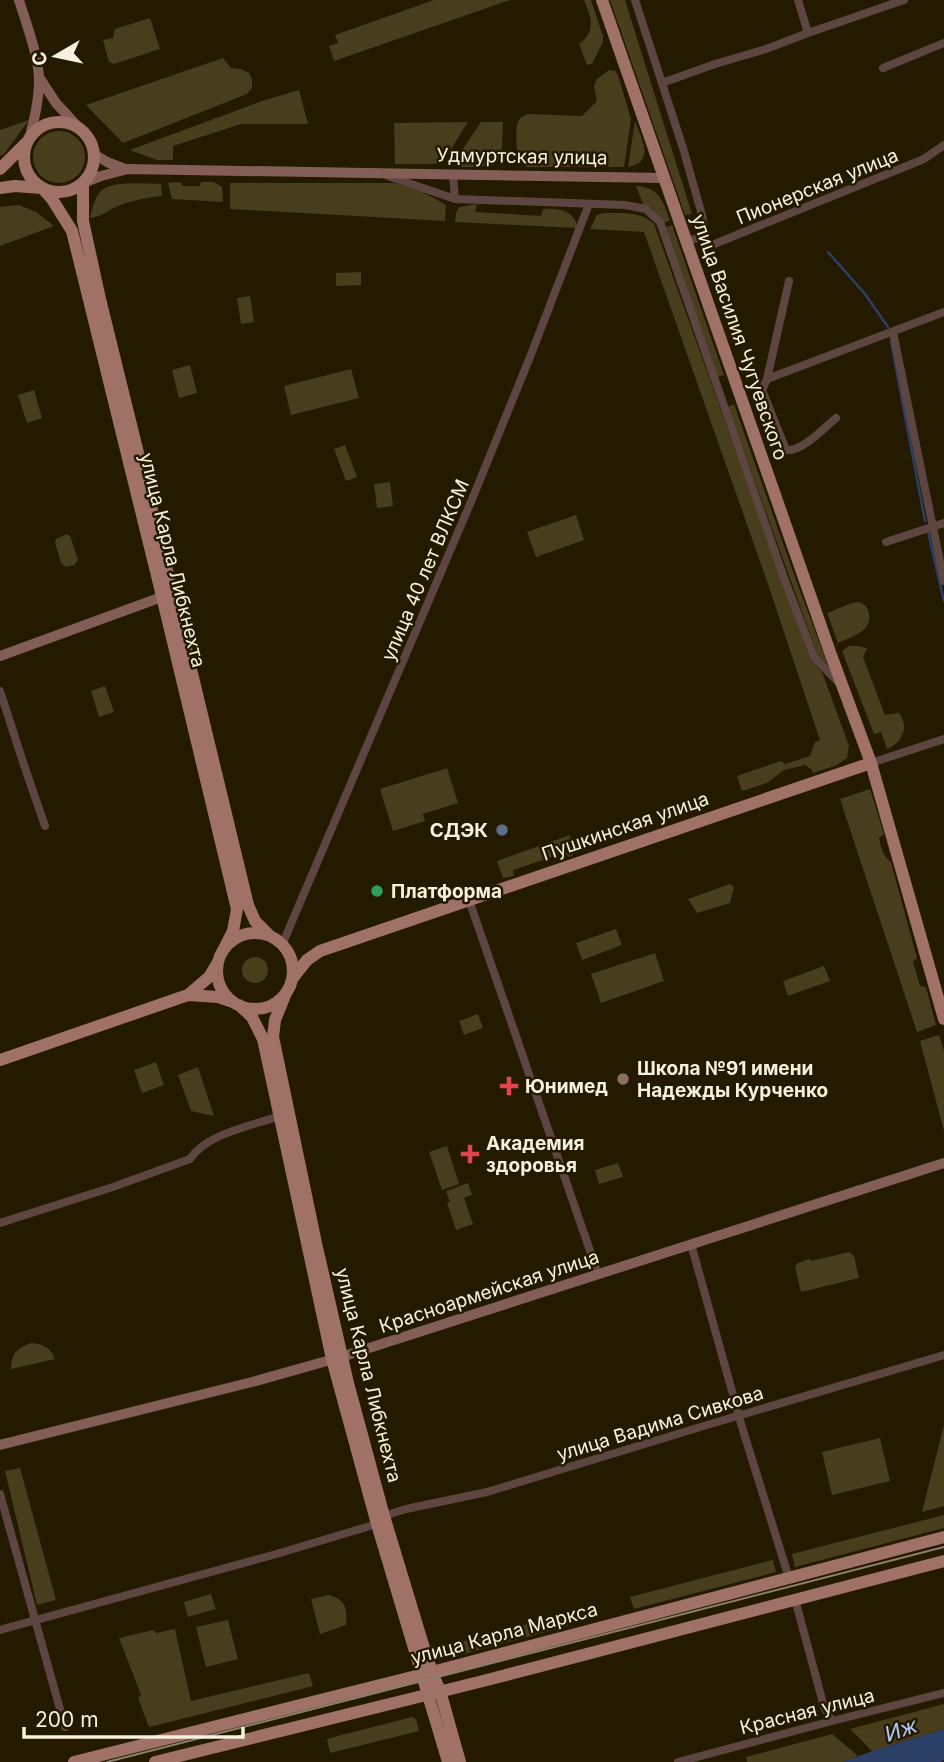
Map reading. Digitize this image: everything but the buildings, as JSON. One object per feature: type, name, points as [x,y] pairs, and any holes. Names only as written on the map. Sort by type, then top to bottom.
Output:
[{"type":"main road","name":"улица Василия Чугуевского","points":[[602,0],[871,763],[943,1010]]},
{"type":"main road","points":[[0,169],[36,131],[57,122],[69,123],[87,135],[94,154],[90,175],[74,189],[63,192],[42,188],[27,172],[24,161],[29,140]]},
{"type":"main road","name":"улица Карла Либкнехта","points":[[83,183],[84,230],[237,909],[233,931],[224,949]]},
{"type":"main road","points":[[0,188],[42,188]]},
{"type":"main road","name":"улица Карла Либкнехта","points":[[42,188],[72,231],[248,905],[255,921],[270,936]]},
{"type":"main road","name":"Пушкинская улица","points":[[292,979],[307,960],[320,951],[871,763]]},
{"type":"main road","points":[[0,1060],[188,995],[209,977],[224,949],[241,935],[256,933],[270,936],[282,945],[292,961],[292,979],[286,993],[275,1003],[261,1008],[254,1009],[218,997],[188,995]]},
{"type":"main road","name":"Пушкинская улица","points":[[282,945],[300,950],[320,951]]},
{"type":"main road","points":[[218,962],[219,984],[236,1004]]},
{"type":"main road","name":"улица Карла Либкнехта","points":[[283,1109],[273,1037],[275,1020],[286,993]]},
{"type":"main road","name":"улица Карла Либкнехта","points":[[236,1004],[252,1017],[263,1039],[283,1109],[336,1358],[427,1673],[460,1762]]},
{"type":"main road","name":"улица Карла Маркса","points":[[74,1762],[427,1673],[944,1537]]},
{"type":"main road","name":"улица Карла Маркса","points":[[155,1762],[944,1561]]},
{"type":"main road","name":"улица Карла Либкнехта","points":[[434,1693],[448,1762]]},
{"type":"street","points":[[19,0],[39,77],[37,108],[29,140]]},
{"type":"street","points":[[635,0],[702,215],[704,228],[700,237],[687,242]]},
{"type":"street","points":[[798,0],[808,33]]},
{"type":"street","points":[[662,83],[904,0]]},
{"type":"street","points":[[883,68],[944,43]]},
{"type":"street","points":[[39,77],[55,103],[79,128]]},
{"type":"street","name":"Пионерская улица","points":[[700,237],[712,245],[924,159],[944,145]]},
{"type":"street","name":"Удмуртская улица","points":[[94,154],[128,169]]},
{"type":"street","name":"Удмуртская улица","points":[[83,183],[128,169],[664,178]]},
{"type":"street","name":"Удмуртская улица","points":[[379,173],[455,199],[625,205],[642,208]]},
{"type":"street","points":[[453,174],[455,199]]},
{"type":"street","name":"улица 40 лет ВЛКСМ","points":[[282,945],[473,497],[589,204]]},
{"type":"street","name":"улица Василия Чугуевского","points":[[642,208],[660,222],[814,657],[843,687]]},
{"type":"street","points":[[789,281],[767,379],[762,390],[786,450],[793,451],[801,447],[836,418]]},
{"type":"street","points":[[767,379],[944,312]]},
{"type":"street","points":[[893,332],[944,581]]},
{"type":"street","points":[[886,542],[944,523]]},
{"type":"street","points":[[0,656],[168,595]]},
{"type":"street","points":[[0,691],[46,826]]},
{"type":"street","name":"Пушкинская улица","points":[[871,763],[944,739]]},
{"type":"street","points":[[470,900],[598,1274]]},
{"type":"street","points":[[0,1223],[190,1159],[195,1151],[228,1133],[283,1109]]},
{"type":"street","name":"Красноармейская улица","points":[[0,1446],[336,1358],[944,1163]]},
{"type":"street","points":[[691,1244],[789,1578]]},
{"type":"street","name":"улица Вадима Сивкова","points":[[0,1630],[273,1555],[381,1520],[406,1509],[487,1492],[944,1356]]},
{"type":"street","points":[[0,1494],[65,1727]]},
{"type":"street","points":[[795,1600],[824,1707],[832,1721]]},
{"type":"street","name":"Красная улица","points":[[678,1762],[944,1693]]},
{"type":"shaded area","points":[[434,0],[510,0],[334,61],[329,46],[338,43],[335,35]]},
{"type":"shaded area","points":[[584,0],[591,0],[603,36],[603,42],[592,64],[587,65],[579,44],[588,34],[591,24]]},
{"type":"shaded area","points":[[610,0],[625,0],[692,214],[685,215]]},
{"type":"shaded area","points":[[150,18],[160,49],[114,64],[109,62],[103,40],[113,38],[115,29]]},
{"type":"shaded area","points":[[223,58],[231,68],[249,73],[252,88],[247,94],[123,143],[86,105]]},
{"type":"shaded area","points":[[609,70],[618,75],[631,119],[624,167],[527,167],[522,163],[516,140],[520,119],[528,114],[582,116],[597,101],[594,86],[597,79]]},
{"type":"shaded area","points":[[299,90],[308,124],[241,124],[173,146],[173,160],[157,160],[130,150],[262,101]]},
{"type":"shaded area","points":[[29,120],[4,154],[0,156],[0,130]]},
{"type":"shaded area","points":[[635,121],[643,142],[644,155],[637,165],[628,167]]},
{"type":"shaded area","points":[[468,122],[443,162],[395,164],[394,123]]},
{"type":"shaded area","points":[[481,122],[503,122],[501,155],[494,164],[461,167],[456,159]]},
{"type":"shaded area","points":[[59,131],[69,133],[77,139],[83,147],[83,167],[77,175],[69,181],[59,183],[49,181],[41,175],[35,167],[33,157],[35,147],[41,139],[49,133]]},
{"type":"shaded area","points":[[181,182],[182,186],[200,186],[201,182],[214,182],[222,187],[223,202],[172,199],[168,183]]},
{"type":"shaded area","points":[[230,183],[394,183],[421,192],[446,205],[445,221],[230,209]]},
{"type":"shaded area","points":[[129,184],[161,184],[162,196],[127,203],[90,218],[96,198],[105,188]]},
{"type":"shaded area","points":[[636,186],[650,189],[659,196],[670,220],[663,224],[652,208],[643,204]]},
{"type":"shaded area","points":[[477,204],[475,212],[541,216],[543,209],[560,210],[573,217],[578,228],[455,222],[459,207]]},
{"type":"shaded area","points":[[19,205],[36,212],[54,226],[0,246],[0,207]]},
{"type":"shaded area","points":[[597,215],[637,215],[654,224],[810,658],[822,672],[849,746],[847,758],[837,765],[813,773],[805,765],[784,770],[767,783],[742,791],[737,776],[781,761],[785,764],[810,756],[815,742],[820,740],[644,232],[590,229]]},
{"type":"shaded area","points":[[672,225],[724,375],[716,378],[664,228]]},
{"type":"shaded area","points":[[361,272],[361,285],[336,286],[336,273]]},
{"type":"shaded area","points":[[250,296],[254,322],[241,324],[237,298]]},
{"type":"shaded area","points":[[190,365],[197,393],[179,398],[172,370]]},
{"type":"shaded area","points":[[351,369],[359,398],[291,415],[284,386]]},
{"type":"shaded area","points":[[34,390],[42,418],[27,423],[18,395]]},
{"type":"shaded area","points":[[734,404],[829,668],[818,656],[728,407]]},
{"type":"shaded area","points":[[345,445],[357,477],[346,481],[334,449]]},
{"type":"shaded area","points":[[390,482],[393,506],[377,508],[374,484]]},
{"type":"shaded area","points":[[576,515],[584,540],[536,557],[527,532]]},
{"type":"shaded area","points":[[67,534],[78,560],[74,565],[66,567],[61,563],[55,542]]},
{"type":"shaded area","points":[[859,602],[868,610],[867,625],[860,633],[838,643],[827,613]]},
{"type":"shaded area","points":[[849,646],[867,648],[863,657],[885,715],[899,713],[902,718],[903,734],[897,743],[887,749],[881,732],[874,734],[842,651]]},
{"type":"shaded area","points":[[105,686],[114,712],[99,717],[91,691]]},
{"type":"shaded area","points":[[447,768],[458,803],[423,814],[425,821],[393,831],[380,789]]},
{"type":"shaded area","points":[[870,789],[884,834],[879,838],[884,854],[891,862],[917,958],[913,962],[920,986],[926,987],[936,1025],[917,1032],[840,799]]},
{"type":"shaded area","points":[[570,835],[575,850],[573,855],[569,857],[564,853],[513,870],[514,876],[503,878],[497,861]]},
{"type":"shaded area","points":[[730,884],[734,887],[730,903],[697,913],[688,899]]},
{"type":"shaded area","points":[[616,929],[622,945],[582,960],[576,943]]},
{"type":"shaded area","points":[[655,953],[664,981],[601,1003],[591,974]]},
{"type":"shaded area","points":[[255,957],[264,961],[268,970],[264,979],[255,983],[246,979],[242,970],[246,961]]},
{"type":"shaded area","points":[[824,966],[830,981],[788,996],[783,981]]},
{"type":"shaded area","points":[[478,1014],[483,1028],[464,1035],[459,1021]]},
{"type":"shaded area","points":[[939,1035],[944,1051],[944,1131],[920,1041]]},
{"type":"shaded area","points":[[156,1062],[164,1085],[142,1093],[134,1070]]},
{"type":"shaded area","points":[[198,1067],[214,1116],[191,1111],[178,1075]]},
{"type":"shaded area","points":[[447,1146],[459,1184],[442,1190],[429,1152]]},
{"type":"shaded area","points":[[618,1163],[623,1177],[599,1184],[595,1170]]},
{"type":"shaded area","points":[[468,1183],[472,1195],[464,1198],[473,1224],[456,1230],[446,1191]]},
{"type":"shaded area","points":[[849,1252],[854,1256],[859,1278],[801,1292],[795,1267],[798,1263]]},
{"type":"shaded area","points":[[31,1343],[46,1347],[55,1359],[11,1369],[16,1352]]},
{"type":"shaded area","points":[[944,1425],[944,1506],[922,1512]]},
{"type":"shaded area","points":[[880,1438],[890,1481],[832,1495],[822,1452]]},
{"type":"shaded area","points":[[20,1468],[56,1600],[37,1605],[5,1471]]},
{"type":"shaded area","points":[[944,1515],[944,1528],[795,1567],[792,1554]]},
{"type":"shaded area","points":[[773,1560],[776,1572],[634,1609],[630,1597]]},
{"type":"shaded area","points":[[211,1594],[216,1609],[188,1617],[184,1602]]},
{"type":"shaded area","points":[[329,1595],[345,1606],[346,1625],[320,1634],[311,1599]]},
{"type":"shaded area","points":[[565,1614],[568,1626],[456,1656],[453,1644]]},
{"type":"shaded area","points":[[228,1620],[238,1659],[206,1667],[196,1627]]},
{"type":"shaded area","points":[[175,1629],[191,1701],[309,1673],[313,1686],[149,1727],[138,1698],[141,1695],[119,1638],[153,1630],[156,1633]]},
{"type":"shaded area","points":[[944,1704],[944,1729],[872,1751],[850,1729]]},
{"type":"shaded area","points":[[412,1717],[416,1719],[419,1731],[330,1753],[327,1740],[330,1738]]},
{"type":"shaded area","points":[[832,1734],[858,1756],[843,1762],[747,1762],[746,1757]]},
{"type":"water","name":"Иж","points":[[944,1729],[944,1760],[940,1762],[843,1762],[872,1751]]},
{"type":"waterway","points":[[828,252],[865,294],[888,327]]},
{"type":"waterway","points":[[891,341],[925,521]]},
{"type":"waterway","points":[[928,532],[944,601]]},
{"type":"tram line","points":[[107,1762],[944,1547]]},
{"type":"place","name":"СДЭК","points":[[502,830]]},
{"type":"place","name":"Платформа","points":[[377,891]]},
{"type":"place","name":"Школа №91 имени Надежды Курченко","points":[[623,1079]]},
{"type":"place","name":"Юнимед","points":[[509,1086]]},
{"type":"place","name":"Академия здоровья","points":[[470,1154]]}]
